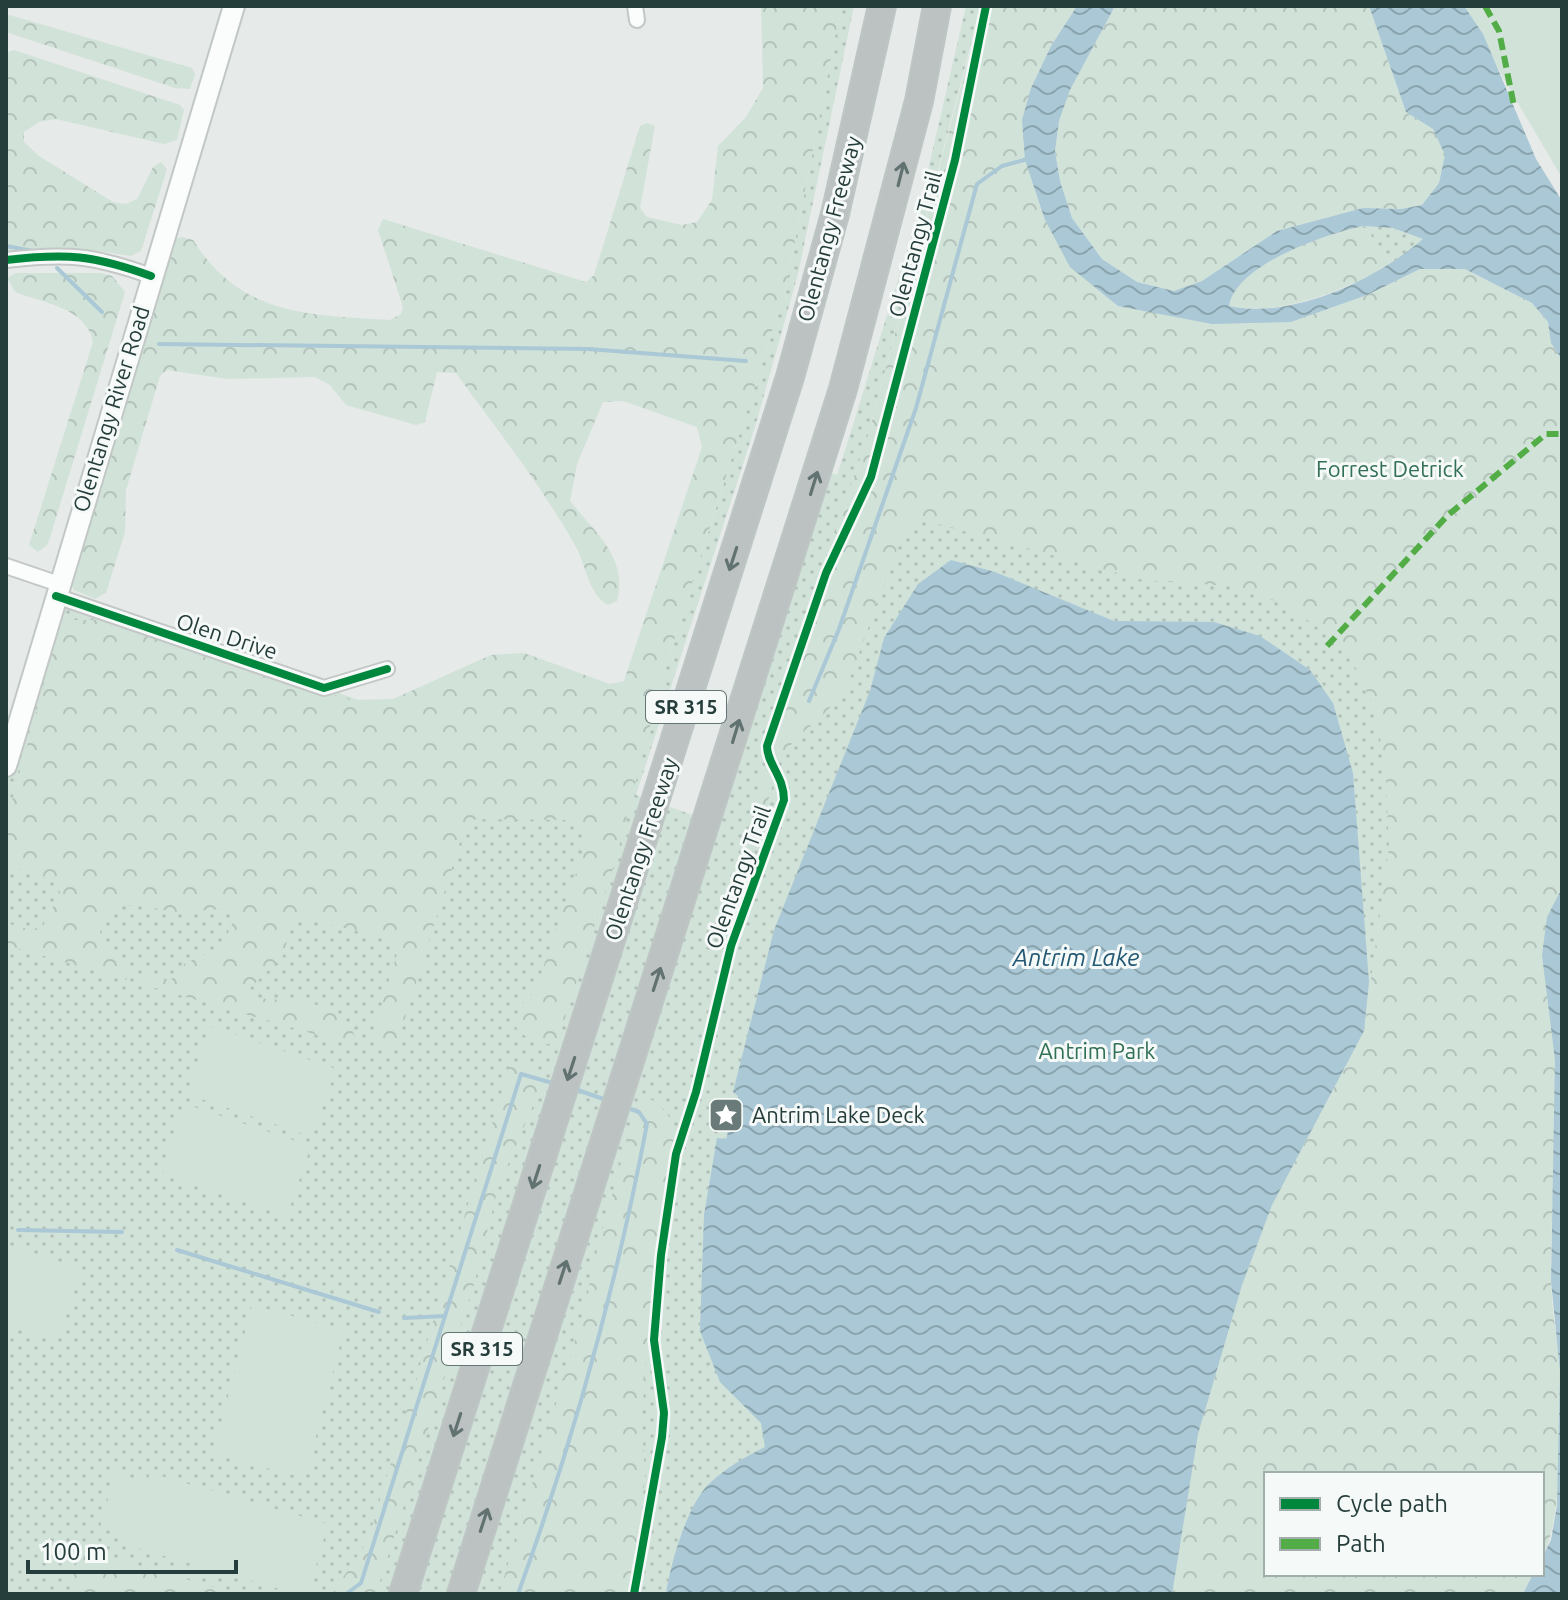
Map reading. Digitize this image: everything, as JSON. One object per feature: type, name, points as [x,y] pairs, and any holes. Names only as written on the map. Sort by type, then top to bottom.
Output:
[{"type":"highway","points":[[866,89],[867,6]]},
{"type":"highway","name":"Olentangy Freeway","points":[[403,1594],[785,391],[835,214],[866,89],[882,6]]},
{"type":"highway","name":"SR 315","points":[[461,1594],[843,389],[919,101],[937,6]]},
{"type":"highway","points":[[919,101],[953,6]]},
{"type":"main road","name":"Olentangy River Road","points":[[6,766],[234,6]]},
{"type":"street","points":[[6,260],[59,254],[95,257],[151,276]]},
{"type":"street","name":"Olen Drive","points":[[6,566],[58,590],[324,688],[387,669]]},
{"type":"green space","points":[[761,6],[841,6],[786,287],[664,672],[615,862],[558,1040],[539,1043],[528,1038],[513,1024],[521,1005],[535,991],[589,836],[585,827],[564,820],[476,819],[465,826],[397,1044],[385,1050],[371,1040],[397,954],[396,946],[381,936],[301,919],[292,922],[283,956],[249,989],[252,996],[257,998],[301,1002],[330,1010],[351,1027],[356,1041],[345,1043],[145,985],[142,979],[149,974],[168,980],[181,975],[184,964],[222,946],[232,924],[230,911],[179,912],[131,905],[111,911],[104,920],[100,934],[129,973],[126,980],[6,945],[6,923],[31,930],[43,926],[60,894],[59,886],[52,880],[6,865],[6,823],[57,636],[72,620],[99,620],[350,700],[393,699],[491,655],[524,653],[610,684],[624,681],[702,447],[697,427],[623,401],[603,402],[577,464],[570,501],[614,559],[619,585],[617,601],[608,605],[592,587],[580,555],[563,524],[503,437],[456,373],[437,372],[425,422],[416,425],[346,405],[330,385],[315,377],[227,379],[167,370],[160,376],[126,490],[125,532],[106,593],[95,599],[74,590],[70,581],[176,239],[193,240],[232,284],[255,297],[279,307],[331,316],[390,320],[401,314],[403,307],[378,230],[383,219],[586,282],[594,275],[640,126],[647,123],[655,126],[640,208],[647,217],[682,225],[697,222],[712,200],[718,146],[746,117],[763,88]]},
{"type":"green space","name":"Antrim Park","points":[[841,6],[854,6],[798,274],[755,427],[636,795],[707,820],[818,468],[837,475],[847,444],[916,222],[966,6],[981,6],[865,447],[852,480],[1368,357],[1562,888],[1547,917],[1555,1060],[1544,1481],[1544,1472],[1264,1472],[1264,1576],[1532,1576],[1523,1594],[6,1594],[6,766],[56,596],[632,794],[664,672],[786,287]]},
{"type":"green space","name":"Forrest Detrick","points":[[982,6],[1077,6],[1051,46],[1031,88],[1070,267],[1291,322],[1367,295],[1420,269],[1465,269],[1532,303],[1548,322],[1551,343],[1562,360],[1562,888],[1546,932],[1544,973],[1555,1059],[1556,1141],[1551,1277],[1562,1410],[1558,1493],[1549,1541],[1544,1553],[1544,1472],[1264,1472],[1264,1576],[1532,1576],[1523,1594],[1172,1594],[1198,1434],[1242,1285],[1272,1205],[1364,1031],[1389,847],[1385,761],[1373,706],[1358,671],[1335,640],[1285,604],[1229,586],[1143,580],[923,520],[905,527],[846,689],[780,760],[746,876],[740,880],[740,865],[768,757],[842,546],[834,528],[865,447]]},
{"type":"green space","points":[[1115,6],[1369,6],[1406,112],[1433,129],[1446,155],[1439,183],[1422,205],[1401,209],[1363,208],[1277,231],[1202,281],[1174,291],[1137,282],[1102,259],[1072,218],[1060,181],[1055,151],[1059,121],[1070,90]]},
{"type":"green space","points":[[1461,6],[1562,6],[1562,178]]},
{"type":"green space","points":[[6,14],[192,68],[195,74],[190,89],[175,88],[6,32]]},
{"type":"green space","points":[[14,50],[180,105],[184,110],[177,140],[164,144],[56,119],[39,122],[24,132],[24,142],[39,156],[113,202],[126,204],[137,199],[153,167],[161,162],[167,169],[141,251],[131,256],[98,251],[6,251],[6,53]]},
{"type":"green space","points":[[1364,226],[1393,228],[1424,239],[1392,265]]},
{"type":"green space","points":[[1364,226],[1392,265],[1313,299],[1271,308],[1228,306],[1247,277],[1265,264],[1307,243]]},
{"type":"green space","points":[[16,273],[101,273],[112,276],[125,292],[48,544],[38,552],[29,545],[93,342],[82,321],[73,314],[15,292],[7,278]]},
{"type":"green space","points":[[211,1026],[336,1069],[312,1137],[187,1094]]},
{"type":"green space","points":[[517,1062],[534,1068],[545,1077],[498,1188],[474,1284],[376,1594],[332,1594],[368,1540],[509,1067]]},
{"type":"green space","points":[[639,1097],[655,1102],[666,1112],[673,1126],[675,1142],[648,1328],[642,1418],[645,1479],[629,1594],[499,1594],[587,1301],[592,1268]]},
{"type":"green space","points":[[185,1104],[311,1146],[287,1216],[162,1173]]},
{"type":"green space","points":[[6,1244],[81,1269],[57,1342],[6,1326]]},
{"type":"green space","points":[[252,1305],[344,1330],[305,1478],[213,1454]]},
{"type":"green space","points":[[115,1473],[147,1482],[150,1473],[328,1524],[308,1594],[297,1594],[129,1546],[131,1537],[100,1528]]},
{"type":"green space","points":[[84,1550],[238,1594],[74,1594],[72,1572]]},
{"type":"water","points":[[1077,6],[1115,6],[1070,90],[1059,121],[1055,151],[1060,181],[1072,218],[1102,259],[1137,282],[1174,291],[1202,281],[1277,231],[1363,208],[1401,209],[1422,205],[1439,183],[1445,155],[1433,129],[1406,112],[1369,6],[1464,6],[1483,34],[1536,159],[1562,201],[1562,360],[1551,343],[1548,322],[1532,303],[1465,269],[1420,269],[1367,295],[1291,322],[1212,324],[1118,306],[1070,267],[1045,220],[1025,160],[1022,120],[1031,88],[1051,46]],"holes":[[[1364,226],[1393,228],[1423,239],[1358,281],[1306,302],[1254,309],[1229,306],[1235,291],[1248,277],[1265,264],[1307,243]]]},
{"type":"water","name":"Antrim Lake","points":[[951,560],[995,572],[1114,621],[1214,622],[1260,636],[1310,670],[1333,703],[1353,773],[1369,982],[1364,1031],[1272,1205],[1242,1285],[1198,1434],[1172,1594],[666,1594],[681,1536],[700,1495],[728,1468],[765,1447],[761,1423],[720,1382],[700,1331],[704,1215],[717,1138],[726,1139],[738,1096],[733,1092],[774,930],[870,691],[884,638],[918,584]]},
{"type":"water","points":[[1562,888],[1562,1594],[1523,1594],[1532,1576],[1544,1576],[1544,1554],[1551,1540],[1557,1505],[1560,1372],[1551,1281],[1555,1060],[1542,955],[1547,917]]},
{"type":"waterway","points":[[809,701],[839,629],[916,408],[977,184],[1002,166],[1028,159]]},
{"type":"waterway","points":[[6,246],[33,251]]},
{"type":"waterway","points":[[57,268],[102,312]]},
{"type":"waterway","points":[[159,344],[588,349],[746,361]]},
{"type":"waterway","points":[[404,1318],[445,1316],[521,1074],[556,1084]]},
{"type":"waterway","points":[[572,1088],[609,1101]]},
{"type":"waterway","points":[[518,1594],[592,1362],[635,1184],[647,1124],[639,1112],[625,1107]]},
{"type":"waterway","points":[[18,1230],[122,1232]]},
{"type":"waterway","points":[[177,1250],[379,1312]]},
{"type":"waterway","points":[[346,1594],[361,1583],[445,1316]]},
{"type":"marked path","points":[[1485,6],[1499,31],[1514,106]]},
{"type":"marked path","points":[[1327,646],[1447,516],[1546,434],[1562,434]]},
{"type":"cycle path","name":"Olentangy Trail","points":[[634,1594],[662,1437],[664,1413],[654,1340],[661,1255],[676,1154],[696,1092],[731,946],[784,800],[767,746],[826,573],[871,477],[955,160],[986,6]]},
{"type":"cycle path","points":[[6,260],[63,256],[96,260],[151,276]]},
{"type":"cycle path","points":[[56,596],[324,688],[387,669]]},
{"type":"place","name":"Antrim Lake Deck","points":[[726,1115]]}]
